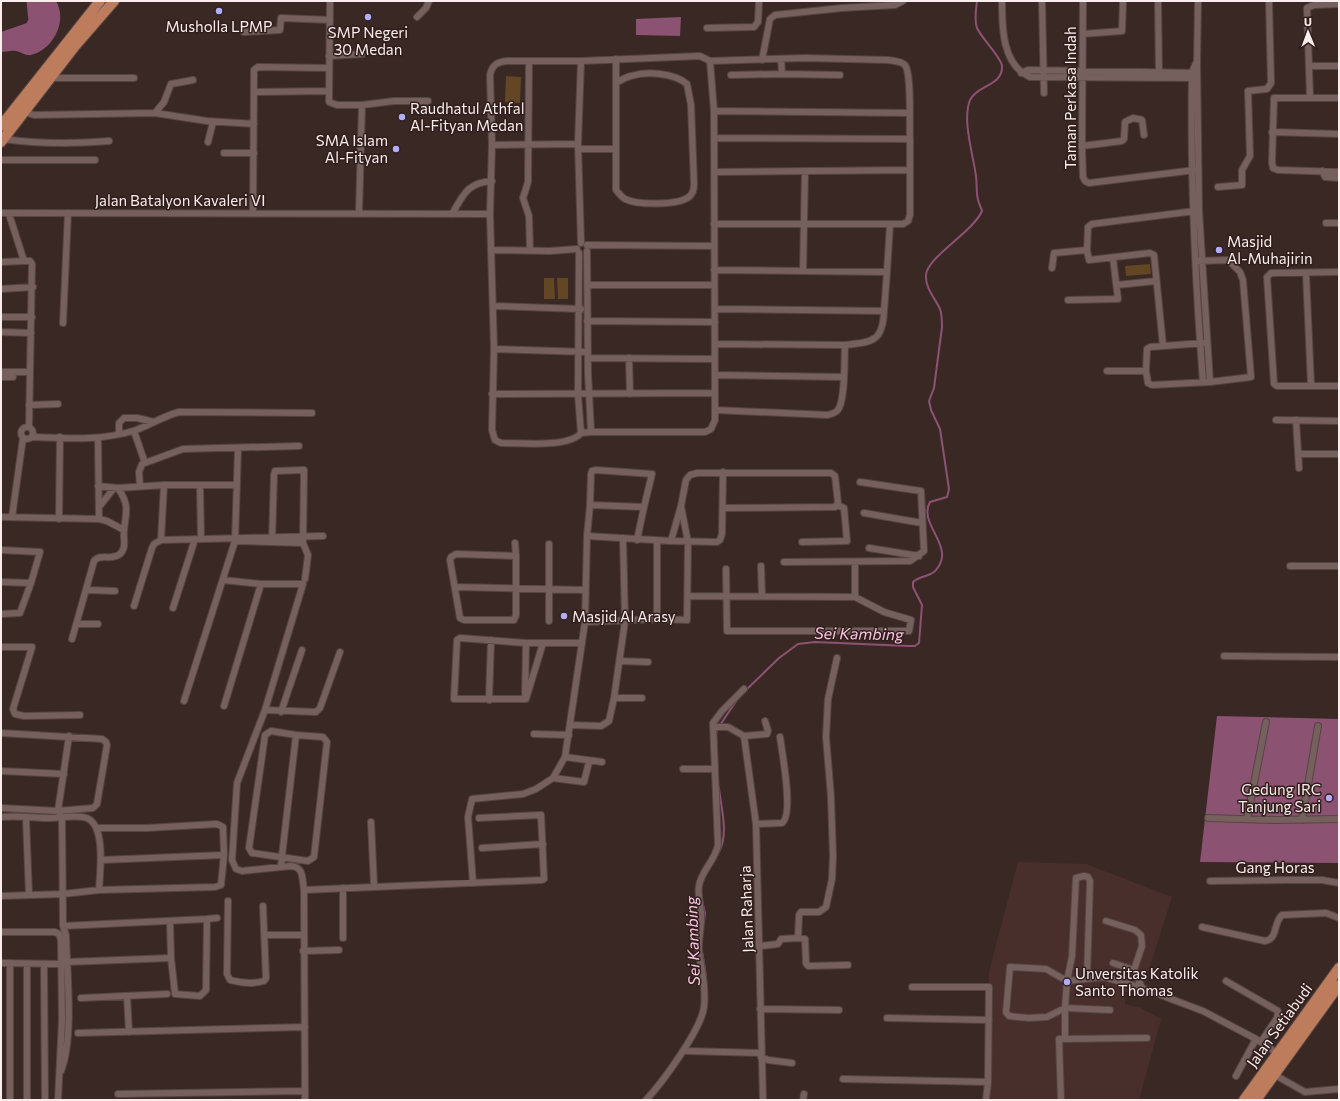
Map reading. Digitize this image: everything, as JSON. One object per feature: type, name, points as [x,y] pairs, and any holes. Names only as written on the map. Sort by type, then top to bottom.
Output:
[{"type":"main road","points":[[1,126],[100,1]]},
{"type":"main road","points":[[2,140],[52,78],[75,46],[114,1]]},
{"type":"main road","name":"Jalan Setiabudi","points":[[1244,1100],[1339,968]]},
{"type":"main road","name":"Jalan Setiabudi","points":[[1256,1100],[1339,985]]},
{"type":"street","points":[[330,1],[328,102],[362,104],[394,101],[428,101]]},
{"type":"street","points":[[417,17],[426,8],[429,1]]},
{"type":"street","points":[[707,28],[754,27],[758,22],[759,1]]},
{"type":"street","points":[[762,60],[770,19],[775,15],[842,8],[895,5],[903,1]]},
{"type":"street","points":[[1002,1],[1002,26],[1007,50],[1012,62],[1021,73],[1030,77],[1060,78],[1081,75],[1195,75]]},
{"type":"street","points":[[1042,1],[1044,93]]},
{"type":"street","name":"Taman Perkasa Indah","points":[[1083,1],[1081,75],[1082,146],[1083,177],[1086,182],[1196,170]]},
{"type":"street","points":[[1083,34],[1122,31],[1123,1]]},
{"type":"street","points":[[1158,1],[1159,75]]},
{"type":"street","points":[[1198,1],[1197,62],[1195,75],[1196,211],[1200,343],[1203,382]]},
{"type":"street","points":[[1218,187],[1242,185],[1242,170],[1250,156],[1248,90],[1267,89],[1270,87],[1269,1]]},
{"type":"street","points":[[1310,98],[1307,8],[1314,5],[1339,4]]},
{"type":"street","points":[[244,32],[278,31],[281,28],[281,18],[330,20]]},
{"type":"street","points":[[328,56],[362,54]]},
{"type":"street","points":[[714,224],[904,224],[909,219],[910,170],[908,70],[904,64],[874,59],[781,59],[710,62],[700,56],[501,61],[493,66],[490,75],[492,145],[490,214],[494,349],[492,394],[493,436],[502,443],[558,442],[577,438],[581,433],[578,395],[578,245],[714,246]]},
{"type":"street","points":[[616,59],[615,149],[616,190],[620,196],[639,203],[665,203],[684,200],[693,190],[691,105],[687,84],[676,77],[658,74],[631,76],[616,83]]},
{"type":"street","points":[[781,59],[782,74]]},
{"type":"street","points":[[581,60],[578,146],[588,285],[587,321],[591,432]]},
{"type":"street","points":[[529,61],[528,182],[523,198],[529,216],[530,250]]},
{"type":"street","points":[[581,433],[705,432],[713,426],[715,410],[714,224],[716,172],[714,111],[710,62]]},
{"type":"street","points":[[1309,66],[1339,66]]},
{"type":"street","points":[[253,213],[255,68],[328,68]]},
{"type":"street","points":[[1021,73],[1028,70],[1043,70],[1081,75]]},
{"type":"street","points":[[1059,71],[1060,78]]},
{"type":"street","points":[[731,75],[840,75]]},
{"type":"street","points":[[52,78],[134,78]]},
{"type":"street","points":[[155,113],[164,102],[171,84],[193,80]]},
{"type":"street","points":[[255,92],[328,91]]},
{"type":"street","points":[[1339,98],[1274,98],[1272,132],[1272,162],[1275,169],[1339,172]]},
{"type":"street","points":[[359,213],[362,104]]},
{"type":"street","points":[[714,111],[909,113]]},
{"type":"street","points":[[25,112],[34,114],[155,113],[213,122],[254,124]]},
{"type":"street","points":[[1082,146],[1121,142],[1124,139],[1124,122],[1133,118],[1142,120],[1144,135]]},
{"type":"street","points":[[208,142],[213,122]]},
{"type":"street","points":[[1272,132],[1339,134]]},
{"type":"street","points":[[715,138],[910,140]]},
{"type":"street","points":[[2,140],[85,143],[109,141]]},
{"type":"street","points":[[492,145],[578,146],[615,149]]},
{"type":"street","points":[[224,153],[254,153]]},
{"type":"street","points":[[1,160],[95,160]]},
{"type":"street","points":[[716,172],[910,170]]},
{"type":"street","points":[[804,271],[805,171]]},
{"type":"street","points":[[1322,171],[1325,178],[1339,178]]},
{"type":"street","points":[[452,214],[470,186],[481,182],[492,181]]},
{"type":"street","points":[[1163,346],[1154,257],[1152,254],[1089,260],[1087,235],[1090,224],[1196,211]]},
{"type":"street","name":"Jalan Batalyon Kavaleri VI","points":[[1,213],[490,214]]},
{"type":"street","points":[[9,214],[24,261]]},
{"type":"street","points":[[63,323],[68,214]]},
{"type":"street","points":[[1326,223],[1339,223]]},
{"type":"street","points":[[715,344],[845,345],[868,342],[878,337],[882,327],[884,311],[890,224]]},
{"type":"street","points":[[491,250],[578,251],[583,254],[585,246]]},
{"type":"street","points":[[1052,268],[1054,253],[1087,250]]},
{"type":"street","points":[[1068,300],[1116,301],[1119,297],[1113,258]]},
{"type":"street","points":[[1198,260],[1208,342],[1210,382]]},
{"type":"street","points":[[1198,260],[1228,260],[1240,272],[1243,280],[1252,374],[1251,377],[1247,379],[1210,382],[1152,385],[1148,383],[1146,371],[1147,349],[1208,342]]},
{"type":"street","points":[[1,262],[32,262],[33,287],[29,405],[29,427],[33,431],[32,437]]},
{"type":"street","points":[[714,270],[887,272]]},
{"type":"street","points":[[1306,272],[1310,385]]},
{"type":"street","points":[[1339,272],[1269,274],[1268,277],[1274,384],[1277,386],[1339,386]]},
{"type":"street","points":[[1117,285],[1156,281]]},
{"type":"street","points":[[588,285],[714,285]]},
{"type":"street","points":[[1,289],[33,287]]},
{"type":"street","points":[[493,306],[587,309]]},
{"type":"street","points":[[715,309],[884,311]]},
{"type":"street","points":[[1,317],[32,317]]},
{"type":"street","points":[[587,321],[715,322]]},
{"type":"street","points":[[1,332],[31,333]]},
{"type":"street","points":[[715,410],[828,415],[838,410],[842,395],[845,345]]},
{"type":"street","points":[[494,349],[578,352],[588,355],[629,358],[714,359]]},
{"type":"street","points":[[629,358],[630,394]]},
{"type":"street","points":[[1108,371],[1146,371]]},
{"type":"street","points":[[1,372],[30,372]]},
{"type":"street","points":[[715,375],[843,377]]},
{"type":"street","points":[[1,377],[12,377]]},
{"type":"street","points":[[492,394],[578,395],[715,393]]},
{"type":"street","points":[[29,405],[58,404]]},
{"type":"street","points":[[23,438],[98,438],[134,431],[168,415],[179,412],[312,413]]},
{"type":"street","points":[[119,434],[119,423],[124,418],[137,418],[154,422]]},
{"type":"street","points":[[1276,420],[1339,421]]},
{"type":"street","points":[[1296,420],[1299,468]]},
{"type":"street","points":[[12,517],[23,438],[20,434],[21,430],[25,426],[29,427]]},
{"type":"street","points":[[134,431],[145,463]]},
{"type":"street","points":[[59,519],[60,438]]},
{"type":"street","points":[[98,438],[99,519]]},
{"type":"street","points":[[140,486],[140,468],[145,463],[183,449],[238,449],[299,446]]},
{"type":"street","points":[[184,701],[235,539],[238,449]]},
{"type":"street","points":[[1298,454],[1339,454]]},
{"type":"street","points":[[272,540],[274,474],[278,469],[305,470],[303,541],[308,555],[305,579]]},
{"type":"street","points":[[473,883],[468,817],[472,798],[522,794],[536,789],[553,778],[565,757],[586,622],[585,590],[587,536],[592,470],[652,474],[637,540]]},
{"type":"street","points":[[587,536],[657,542],[719,541],[722,536],[723,472]]},
{"type":"street","points":[[671,541],[681,506],[686,480],[690,475],[697,473],[833,473],[836,478],[837,505]]},
{"type":"street","points":[[784,562],[910,561],[924,551],[921,491],[860,482]]},
{"type":"street","points":[[98,486],[116,488],[164,485],[237,485]]},
{"type":"street","points":[[162,540],[164,485]]},
{"type":"street","points":[[173,608],[198,539],[200,485]]},
{"type":"street","points":[[99,506],[116,488]]},
{"type":"street","points":[[72,639],[95,559],[99,557],[116,557],[122,551],[127,518],[126,504],[116,488]]},
{"type":"street","points":[[590,505],[644,507]]},
{"type":"street","points":[[723,508],[831,507],[837,505],[844,508],[847,541],[802,542]]},
{"type":"street","points":[[586,622],[657,618],[687,620],[688,542],[681,506]]},
{"type":"street","points":[[864,513],[922,523]]},
{"type":"street","points":[[1,517],[99,519],[107,521],[124,530]]},
{"type":"street","points":[[134,606],[152,548],[154,544],[162,540],[235,539],[303,541],[323,536]]},
{"type":"street","points":[[571,725],[606,724],[609,721],[620,661],[625,621],[623,538]]},
{"type":"street","points":[[657,542],[657,618]]},
{"type":"street","points":[[515,543],[516,556],[516,615],[512,621],[464,620],[459,615],[450,560],[452,555],[516,556]]},
{"type":"street","points":[[549,621],[550,544]]},
{"type":"street","points":[[869,548],[919,556]]},
{"type":"street","points":[[1,550],[40,552],[31,583],[20,612],[1,614]]},
{"type":"street","points":[[855,562],[855,597]]},
{"type":"street","points":[[761,566],[762,596]]},
{"type":"street","points":[[1290,566],[1339,566]]},
{"type":"street","points":[[688,596],[726,596],[762,596],[855,597],[884,612],[911,620],[909,631],[727,631],[726,596],[726,569]]},
{"type":"street","points":[[223,580],[261,584],[303,584],[265,710],[236,783],[232,860],[236,869],[242,871],[281,866],[295,866],[300,869],[304,890],[303,951],[305,1100]]},
{"type":"street","points":[[1,582],[31,583]]},
{"type":"street","points":[[224,706],[261,584]]},
{"type":"street","points":[[455,587],[585,590]]},
{"type":"street","points":[[87,590],[115,591]]},
{"type":"street","points":[[77,624],[98,624]]},
{"type":"street","points":[[543,643],[528,698],[489,700],[455,699],[453,697],[457,640],[460,638],[543,643],[582,643]]},
{"type":"street","points":[[489,700],[491,640]]},
{"type":"street","points":[[525,699],[526,642]]},
{"type":"street","points":[[1,647],[32,647],[13,709],[15,714],[24,716],[80,715]]},
{"type":"street","points":[[281,712],[302,650]]},
{"type":"street","points":[[265,710],[281,712],[316,712],[319,710],[340,652]]},
{"type":"street","points":[[1224,656],[1339,657]]},
{"type":"street","points":[[798,938],[799,914],[801,912],[820,912],[826,907],[832,879],[832,824],[826,737],[828,699],[837,658]]},
{"type":"street","points":[[620,661],[648,662]]},
{"type":"street","points":[[646,1100],[661,1084],[699,1022],[704,1008],[704,975],[699,945],[702,910],[699,886],[717,854],[718,845],[714,722],[744,689]]},
{"type":"street","points":[[614,698],[642,698]]},
{"type":"street","points":[[714,727],[728,728],[744,736],[767,734],[768,731],[766,721]]},
{"type":"street","points":[[1247,819],[1266,722]]},
{"type":"street","points":[[1302,820],[1318,726]]},
{"type":"street","points":[[271,731],[296,735],[323,737],[327,742],[314,857],[308,861],[282,856],[252,853],[249,848],[265,735],[271,731]]},
{"type":"street","points":[[1,733],[102,739],[107,745],[97,804],[91,808],[58,811],[1,808]]},
{"type":"street","points":[[534,734],[569,735]]},
{"type":"street","points":[[281,866],[296,735]]},
{"type":"street","points":[[58,1100],[65,1020],[64,963],[66,935],[63,926],[62,818],[58,811],[69,736]]},
{"type":"street","name":"Jalan Raharja","points":[[744,736],[756,824],[758,922],[761,946],[760,1009],[763,1100]]},
{"type":"street","points":[[756,824],[782,823],[787,816],[787,792],[780,737]]},
{"type":"street","points":[[565,757],[589,762],[602,762]]},
{"type":"street","points":[[553,778],[584,782],[589,762]]},
{"type":"street","points":[[683,769],[715,769]]},
{"type":"street","points":[[1,771],[64,774]]},
{"type":"street","points":[[304,890],[543,880],[545,878],[541,815],[479,818]]},
{"type":"street","points":[[1,817],[62,818],[75,816],[86,818],[97,828],[101,860],[99,890]]},
{"type":"street","points":[[26,818],[29,895]]},
{"type":"street","points":[[1208,818],[1302,820],[1339,819]]},
{"type":"street","points":[[371,822],[374,886]]},
{"type":"street","points":[[1,896],[63,894],[99,890],[219,887],[222,884],[224,855],[223,827],[217,824],[147,828],[97,828]]},
{"type":"street","points":[[482,848],[543,844]]},
{"type":"street","points":[[101,860],[224,855]]},
{"type":"street","points":[[1065,1039],[1065,1008],[1067,981],[1072,956],[1076,878],[1084,876],[1088,877],[1090,881],[1087,978]]},
{"type":"street","name":"Gang Horas","points":[[1210,881],[1322,880],[1339,883]]},
{"type":"street","points":[[343,888],[343,938]]},
{"type":"street","points":[[228,901],[227,974],[230,980],[243,983],[264,981],[265,934],[263,906]]},
{"type":"street","points":[[1202,927],[1265,941],[1270,940],[1273,937],[1278,919],[1282,915],[1326,913],[1339,918]]},
{"type":"street","points":[[63,926],[217,918]]},
{"type":"street","points":[[170,921],[171,958],[175,994],[200,996],[204,994],[206,990],[207,919]]},
{"type":"street","points":[[1106,921],[1135,930],[1141,935],[1142,946],[1134,970],[1142,988]]},
{"type":"street","points":[[1,932],[55,932],[59,934],[61,940],[64,963]]},
{"type":"street","points":[[265,934],[304,935]]},
{"type":"street","points":[[761,946],[778,944],[781,939],[805,939],[806,963],[808,966],[848,964]]},
{"type":"street","points":[[303,951],[339,950]]},
{"type":"street","points":[[1,963],[44,964],[171,958]]},
{"type":"street","points":[[10,963],[10,1100]]},
{"type":"street","points":[[1113,963],[1134,970]]},
{"type":"street","points":[[27,964],[27,1100]]},
{"type":"street","points":[[44,964],[45,1100]]},
{"type":"street","points":[[1110,1010],[1065,1008],[1047,1017],[1028,1018],[1009,1016],[1006,1010],[1009,970],[1011,966],[1046,969],[1067,981],[1104,977],[1142,988],[1203,1010],[1258,1040],[1286,1060]]},
{"type":"street","points":[[1226,981],[1278,1011],[1277,1018],[1258,1040],[1236,1076]]},
{"type":"street","points":[[912,987],[988,986],[988,1082],[986,1100]]},
{"type":"street","points":[[81,998],[167,994]]},
{"type":"street","points":[[126,996],[129,1032]]},
{"type":"street","points":[[760,1009],[839,1010]]},
{"type":"street","points":[[887,1018],[989,1020]]},
{"type":"street","points":[[78,1033],[305,1027]]},
{"type":"street","points":[[1061,1100],[1058,1041],[1065,1039],[1147,1038]]},
{"type":"street","points":[[687,1051],[761,1055],[768,1060],[792,1063]]},
{"type":"street","points":[[1275,1075],[1304,1092],[1339,1089]]},
{"type":"street","points":[[843,1079],[988,1082]]},
{"type":"street","points":[[118,1094],[304,1091]]},
{"type":"shaded area","points":[[26,1],[56,1],[60,17],[56,34],[46,47],[31,55],[14,51],[1,52],[1,32],[27,23],[33,16],[33,9]]},
{"type":"shaded area","points":[[681,17],[680,36],[636,35],[636,19]]},
{"type":"shaded area","points":[[506,76],[521,77],[520,103],[505,102]]},
{"type":"shaded area","points":[[1150,264],[1151,274],[1126,276],[1125,266]]},
{"type":"shaded area","points":[[544,278],[554,278],[555,299],[544,299]]},
{"type":"shaded area","points":[[557,278],[568,278],[568,299],[558,299]]},
{"type":"shaded area","points":[[1217,716],[1339,719],[1339,863],[1200,862]]},
{"type":"shaded area","name":"Unversitas Katolik Santo Thomas","points":[[1018,862],[1086,864],[1172,897],[1142,992],[1124,992],[1125,1004],[1141,1008],[1161,1019],[1139,1100],[985,1100],[989,972]]},
{"type":"waterway","points":[[30,28],[34,21],[32,1]]},
{"type":"waterway","name":"Sei Kambing","points":[[745,691],[779,658],[798,644],[815,642],[915,646],[919,643],[922,605],[913,587],[913,582],[933,573],[941,562],[942,553],[940,545],[932,528],[927,511],[930,502],[947,497],[949,489],[940,429],[931,410],[929,401],[934,388],[942,327],[942,315],[929,289],[926,275],[928,268],[934,260],[970,227],[982,211],[977,197],[976,176],[969,137],[967,117],[968,108],[973,95],[998,78],[1001,73],[1002,66],[1001,62],[977,28],[975,18],[977,1]]},
{"type":"waterway","name":"Sei Kambing","points":[[720,725],[739,697]]},
{"type":"waterway","name":"Sei Kambing","points":[[718,729],[716,733],[718,776]]},
{"type":"waterway","name":"Sei Kambing","points":[[719,788],[724,829],[724,837],[719,852]]},
{"type":"waterway","name":"Sei Kambing","points":[[701,896],[705,913],[704,923]]},
{"type":"waterway","name":"Sei Kambing","points":[[702,951],[706,976]]},
{"type":"place","name":"Musholla LPMP","points":[[219,11]]},
{"type":"place","name":"SMP Negeri 30 Medan","points":[[368,17]]},
{"type":"place","name":"Raudhatul Athfal Al-Fityan Medan","points":[[402,117]]},
{"type":"place","name":"SMA Islam Al-Fityan","points":[[396,149]]},
{"type":"place","name":"Masjid Al-Muhajirin","points":[[1219,250]]},
{"type":"place","name":"Masjid Al Arasy","points":[[564,616]]},
{"type":"place","name":"Gedung IRC Tanjung Sari","points":[[1329,798]]},
{"type":"place","name":"Unversitas Katolik Santo Thomas","points":[[1067,982]]}]
